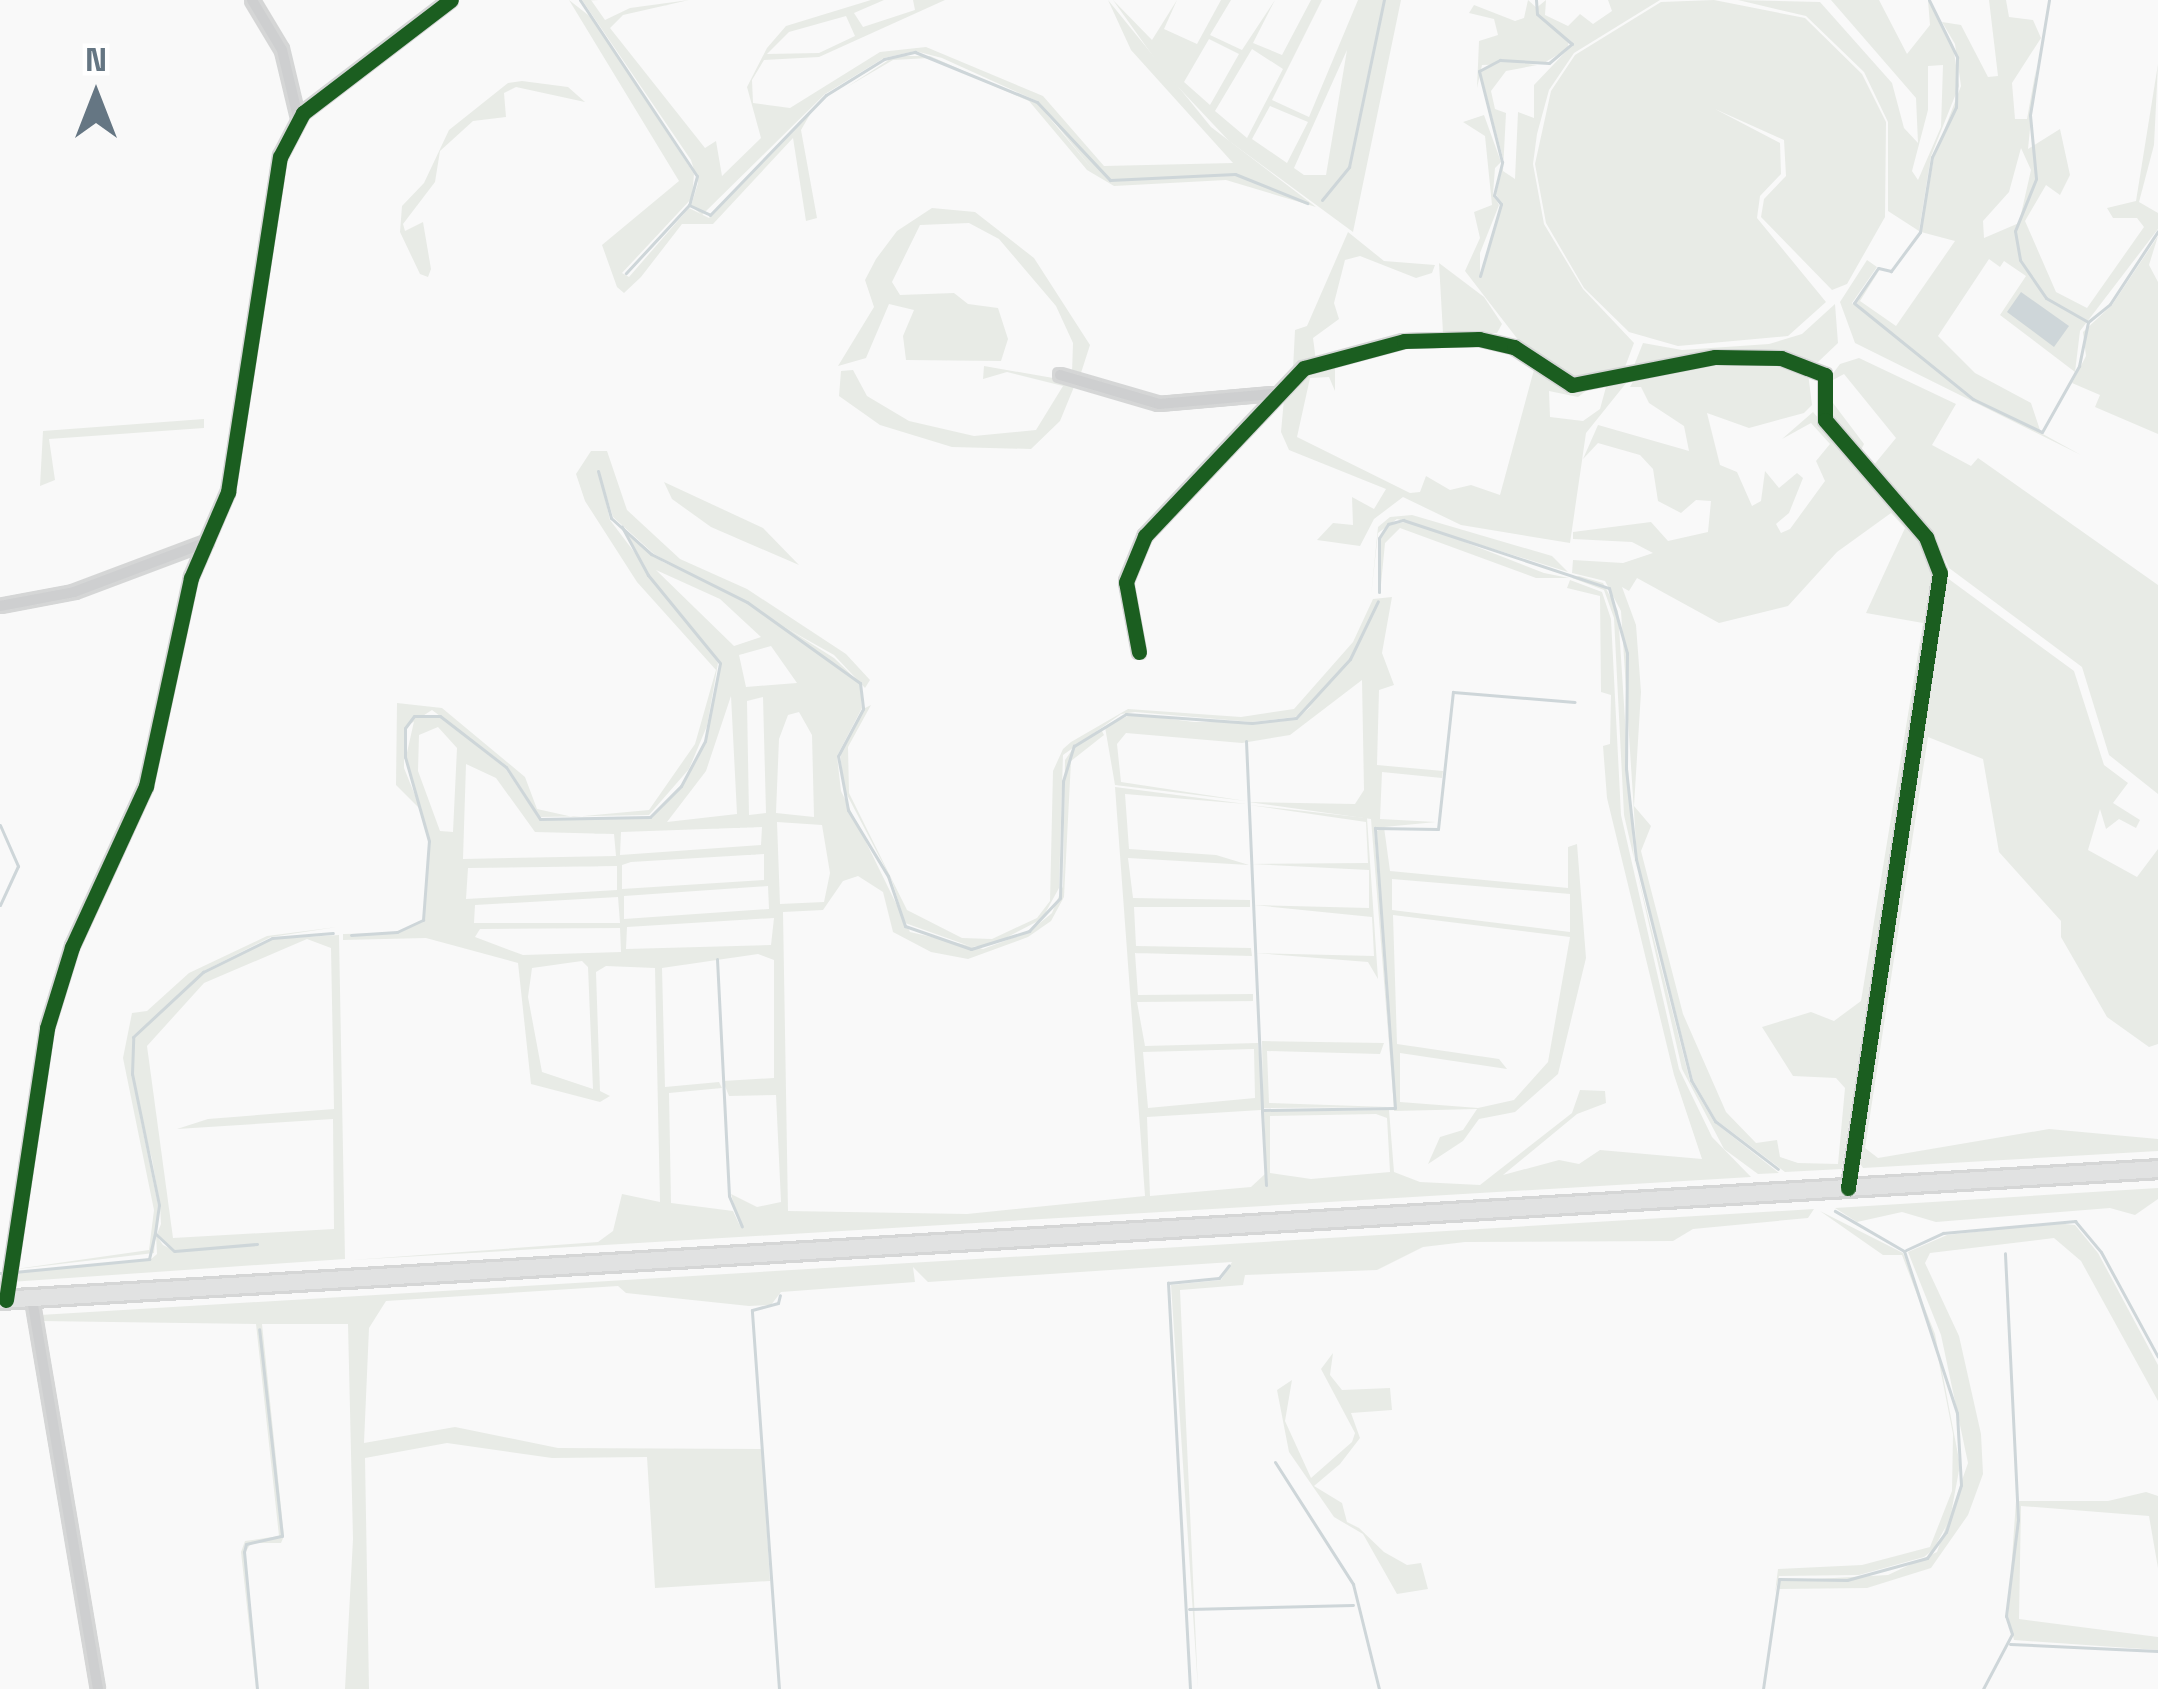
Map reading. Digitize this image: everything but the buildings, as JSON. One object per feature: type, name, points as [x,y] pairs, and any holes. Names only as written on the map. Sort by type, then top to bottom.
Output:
[{"type":"highway","points":[[3,1300],[2158,1169]]},
{"type":"street","points":[[251,0],[288,64],[298,120]]},
{"type":"street","points":[[3,1300],[47,1028],[71,947],[146,786],[191,578],[228,492],[270,197],[298,120],[392,39],[452,0]]},
{"type":"street","points":[[1139,652],[1126,596],[1139,548],[1275,393],[1304,368],[1423,338],[1497,341],[1572,385],[1715,357],[1781,358],[1825,376],[1825,420],[1926,538],[1940,573],[1848,1188]]},
{"type":"street","points":[[1060,375],[1160,404],[1275,393]]},
{"type":"street","points":[[0,606],[74,592],[207,542]]},
{"type":"street","points":[[32,1299],[98,1689]]},
{"type":"shaded area","points":[[569,0],[592,18],[694,174],[692,198],[622,273],[629,277],[689,208],[709,218],[812,111],[801,130],[817,218],[806,221],[793,138],[713,224],[682,224],[641,277],[624,293],[617,287],[602,245],[679,181]]},
{"type":"shaded area","points":[[582,0],[591,0],[605,20],[630,8],[689,0],[623,15],[610,28],[705,148],[716,141],[722,176],[761,138],[747,87],[767,48],[786,26],[871,0],[884,0],[854,13],[863,27],[915,10],[913,0],[945,0],[819,57],[764,60],[752,80],[753,103],[790,108],[880,52],[926,47],[1043,96],[1104,166],[1233,163],[1131,50],[1108,0],[1211,127],[1316,207],[1226,180],[1114,186],[1087,170],[1029,101],[929,58],[893,60],[847,87],[895,56],[930,56],[1038,104],[1093,170],[1037,101],[942,58],[915,51],[884,58],[825,94],[702,215],[691,206],[698,183],[691,160]],"holes":[[[846,16],[855,36],[819,53],[767,54],[789,32]]]},
{"type":"shaded area","points":[[1113,0],[1152,40],[1177,0],[1164,29],[1197,44],[1221,0],[1231,0],[1210,35],[1242,50],[1275,0],[1253,43],[1282,55],[1311,0],[1322,0],[1272,100],[1309,117],[1358,0],[1401,0],[1353,232],[1229,141],[1165,73]],"holes":[[[1209,39],[1239,54],[1210,105],[1184,82]],[[1252,49],[1283,69],[1247,138],[1215,111]],[[1347,50],[1326,175],[1304,175],[1294,168]],[[1270,106],[1308,122],[1287,163],[1252,139]]]},
{"type":"shaded area","points":[[1528,0],[1570,38],[1567,49],[1544,63],[1482,65],[1477,88],[1479,41],[1498,35],[1494,19],[1469,13],[1474,5],[1515,21],[1524,18]]},
{"type":"shaded area","points":[[1546,0],[1545,15],[1568,26],[1580,14],[1593,24],[1612,11],[1608,0],[1660,0],[1574,53],[1549,90],[1533,164],[1544,224],[1583,289],[1634,343],[1622,375],[1600,381],[1562,379],[1526,350],[1465,271],[1480,238],[1474,212],[1492,205],[1485,136],[1463,122],[1484,115],[1501,162],[1495,168],[1493,194],[1499,205],[1480,253],[1480,277],[1502,205],[1496,194],[1503,165],[1503,171],[1515,179],[1518,112],[1534,118],[1534,85],[1573,44],[1535,9]]},
{"type":"shaded area","points":[[1714,0],[1805,18],[1862,74],[1886,122],[1885,217],[1847,284],[1832,290],[1761,217],[1764,199],[1786,176],[1784,140],[1715,109],[1780,143],[1781,174],[1760,196],[1757,218],[1826,302],[1788,336],[1678,346],[1629,332],[1584,288],[1546,223],[1535,164],[1551,91],[1575,55],[1661,2]]},
{"type":"shaded area","points":[[1738,0],[1820,2],[1892,83],[1904,128],[1918,143],[1916,98],[1831,0],[1879,0],[1907,54],[1930,25],[1928,0],[1953,45],[1959,86],[1931,156],[1919,231],[1888,211],[1888,122],[1864,72],[1806,16]],"holes":[[[1943,65],[1941,127],[1918,180],[1912,171],[1928,110],[1928,66]]]},
{"type":"shaded area","points":[[1989,0],[2006,0],[2009,17],[2033,20],[2041,38],[2012,83],[2015,119],[2027,119],[2036,69],[2028,149],[2060,129],[2070,175],[2060,195],[2046,185],[2025,221],[2056,292],[2087,308],[2144,227],[2137,218],[2113,218],[2107,208],[2136,201],[2158,64],[2154,145],[2139,202],[2158,213],[2158,229],[2080,331],[2075,372],[2000,315],[2026,276],[2004,261],[2000,267],[1989,259],[1938,336],[1975,373],[2031,403],[2041,433],[2081,455],[1855,343],[1840,302],[1867,260],[1877,267],[1852,303],[1913,351],[1855,302],[1880,269],[1860,301],[1896,326],[1955,241],[1921,232],[1934,157],[1961,86],[1955,44],[1942,22],[1961,25],[1988,77],[1998,76]],"holes":[[[2021,148],[2031,170],[2019,223],[1984,238],[1983,221],[2009,192]]]},
{"type":"shaded area","points":[[1500,61],[1537,65],[1506,71],[1491,91],[1495,109],[1506,113],[1504,160],[1480,71]]},
{"type":"shaded area","points":[[508,83],[568,87],[585,102],[516,87],[504,93],[506,117],[473,121],[440,151],[435,182],[403,224],[405,231],[423,222],[431,269],[428,277],[420,274],[400,232],[402,206],[424,183],[449,130]]},
{"type":"shaded area","points":[[932,208],[975,212],[1034,258],[1090,345],[1080,376],[1072,373],[1073,343],[1056,306],[999,239],[969,223],[920,225],[892,282],[900,295],[954,293],[968,304],[998,308],[1008,339],[1001,361],[906,360],[903,336],[914,310],[889,304],[866,358],[838,366],[874,307],[865,280],[876,259],[897,231]]},
{"type":"shaded area","points":[[1348,232],[1384,261],[1435,265],[1432,273],[1416,278],[1360,256],[1345,260],[1334,303],[1339,319],[1313,338],[1316,361],[1293,369],[1295,330],[1307,326]]},
{"type":"shaded area","points":[[2158,236],[2149,265],[2158,282],[2158,434],[2095,407],[2100,395],[2072,383],[2086,356],[2083,332],[2112,305]]},
{"type":"shaded area","points":[[1439,263],[1484,297],[1502,324],[1497,333],[1443,333]]},
{"type":"shaded area","points":[[2021,292],[2069,326],[2054,347],[2007,312]]},
{"type":"shaded area","points":[[1835,304],[1838,343],[1818,362],[1762,352],[1687,355],[1631,373],[1643,343],[1682,350],[1769,344],[1802,334]]},
{"type":"shaded area","points":[[1859,358],[1956,404],[1932,445],[1971,466],[1978,458],[2158,585],[2158,794],[2109,755],[2082,667],[1949,568],[1934,537],[1873,466],[1896,438],[1844,374],[1833,380],[1830,399],[1864,444],[1860,452],[1832,421],[1825,384],[1840,364]]},
{"type":"shaded area","points":[[1687,361],[1781,361],[1808,373],[1812,405],[1804,413],[1749,428],[1707,413],[1720,465],[1737,472],[1752,506],[1761,501],[1765,471],[1779,488],[1797,473],[1803,478],[1789,513],[1776,524],[1781,533],[1790,529],[1825,481],[1816,461],[1830,444],[1811,423],[1782,439],[1813,412],[1929,547],[1936,578],[1842,1169],[1785,1172],[1716,1120],[1693,1080],[1637,859],[1621,611],[1605,581],[1572,573],[1573,560],[1623,563],[1653,553],[1632,542],[1573,539],[1573,532],[1651,522],[1668,541],[1708,532],[1711,501],[1696,500],[1681,513],[1658,501],[1653,469],[1640,455],[1598,443],[1583,459],[1598,425],[1689,451],[1684,426],[1649,403],[1641,387],[1630,387],[1635,378]],"holes":[[[1891,513],[1905,528],[1866,613],[1923,623],[1861,1001],[1834,1021],[1811,1012],[1762,1027],[1793,1076],[1836,1078],[1845,1088],[1838,1164],[1798,1163],[1780,1157],[1777,1140],[1756,1143],[1726,1112],[1683,1014],[1641,851],[1651,826],[1634,806],[1641,692],[1636,625],[1622,587],[1629,591],[1637,578],[1719,623],[1788,606],[1837,552]]]},
{"type":"shaded area","points":[[1335,363],[1335,391],[1329,377],[1310,378],[1297,437],[1410,493],[1420,492],[1426,476],[1450,490],[1471,485],[1500,495],[1535,366],[1564,388],[1587,390],[1578,397],[1549,391],[1550,417],[1583,421],[1600,409],[1606,387],[1627,382],[1586,433],[1570,543],[1461,525],[1403,497],[1374,519],[1360,546],[1317,540],[1333,523],[1353,525],[1352,497],[1374,509],[1386,489],[1289,450],[1281,432],[1285,388]]},
{"type":"shaded area","points":[[984,366],[1076,382],[1060,421],[1031,449],[952,447],[880,425],[839,396],[841,371],[853,370],[867,396],[909,421],[974,436],[1036,430],[1063,386],[1007,372],[983,379]]},
{"type":"shaded area","points":[[204,419],[204,428],[49,439],[55,480],[40,486],[43,431]]},
{"type":"shaded area","points":[[591,451],[607,451],[627,510],[680,559],[747,589],[846,654],[870,680],[865,688],[834,655],[654,554],[613,517],[598,469],[610,520],[718,663],[707,726],[689,769],[649,815],[581,816],[649,810],[695,744],[716,670],[637,582],[585,501],[576,474]]},
{"type":"shaded area","points":[[664,482],[763,528],[799,565],[711,527],[672,499]]},
{"type":"shaded area","points":[[1412,515],[1552,556],[1568,572],[1397,519],[1378,533],[1371,596],[1378,527],[1390,517]]},
{"type":"shaded area","points":[[1411,521],[1544,573],[1569,578],[1536,578],[1400,528],[1385,543],[1380,595],[1380,538],[1388,525]]},
{"type":"shaded area","points":[[625,530],[663,562],[725,589],[834,658],[860,683],[862,708],[837,756],[841,791],[910,932],[983,949],[1029,932],[1052,913],[1063,886],[1065,760],[1074,747],[1101,729],[1104,735],[1071,761],[1064,897],[1051,921],[1028,937],[968,959],[931,952],[893,932],[883,892],[858,876],[843,881],[823,910],[783,912],[788,1211],[967,1214],[1145,1196],[1115,787],[1246,804],[1125,794],[1129,849],[1216,855],[1249,865],[1128,858],[1133,898],[1250,900],[1250,907],[1134,907],[1136,946],[1251,948],[1252,956],[1135,953],[1138,995],[1253,994],[1253,1001],[1137,1002],[1145,1046],[1258,1043],[1262,1089],[1261,1110],[1147,1117],[1150,1196],[1251,1187],[1265,1174],[1267,1186],[1264,1111],[1389,1110],[1394,1172],[1420,1182],[1480,1185],[1572,1113],[1580,1090],[1605,1091],[1606,1103],[1577,1114],[1503,1175],[1559,1160],[1579,1164],[1600,1150],[1702,1159],[1674,1075],[1607,798],[1603,746],[1610,744],[1611,695],[1601,692],[1600,596],[1567,588],[1570,580],[1602,592],[1611,619],[1621,815],[1679,1069],[1712,1137],[1751,1177],[352,1260],[598,1242],[613,1231],[622,1194],[660,1202],[655,968],[606,966],[596,972],[600,1091],[610,1096],[600,1102],[531,1084],[518,963],[426,938],[343,940],[343,934],[397,933],[424,921],[430,841],[406,757],[415,717],[439,716],[505,768],[540,820],[650,818],[682,786],[706,741],[721,663],[649,574]],"holes":[[[656,570],[720,599],[761,637],[734,646]],[[771,646],[797,683],[746,687],[739,655]],[[731,696],[737,814],[667,822],[706,771]],[[763,697],[766,813],[749,815],[747,701]],[[799,712],[812,735],[814,817],[776,813],[779,739],[788,715]],[[438,727],[457,748],[453,832],[440,831],[418,771],[419,735]],[[466,764],[496,778],[535,832],[614,834],[616,856],[463,859]],[[777,822],[822,825],[830,873],[824,902],[780,904]],[[762,827],[761,845],[620,855],[621,832]],[[764,854],[764,880],[622,889],[622,865],[631,862]],[[617,866],[617,890],[466,899],[468,868]],[[768,886],[769,909],[624,919],[624,896]],[[618,897],[620,923],[474,923],[475,905]],[[774,918],[771,945],[626,949],[627,927]],[[620,928],[621,952],[523,955],[475,937],[480,929]],[[758,954],[774,960],[774,1078],[723,1081],[729,1096],[776,1095],[781,1202],[757,1207],[731,1194],[740,1226],[733,1211],[671,1203],[669,1093],[722,1088],[719,1082],[665,1087],[662,968]],[[582,961],[588,967],[593,1089],[542,1072],[528,997],[532,968]],[[1254,1049],[1255,1098],[1148,1108],[1143,1052]],[[1376,1114],[1387,1118],[1390,1172],[1311,1179],[1270,1173],[1270,1116]]]},
{"type":"shaded area","points":[[1946,577],[2074,671],[2104,765],[2128,783],[2113,803],[2140,820],[2136,828],[2119,819],[2106,829],[2100,809],[2088,850],[2137,877],[2158,849],[2158,1044],[2149,1047],[2107,1017],[2061,937],[2061,921],[1999,852],[1983,759],[1928,737],[1865,1148],[1878,1158],[2049,1129],[2158,1139],[2158,1151],[1863,1168],[1857,1159]]},
{"type":"shaded area","points":[[1572,578],[1603,583],[1618,611],[1634,858],[1624,815],[1614,618],[1604,590]]},
{"type":"shaded area","points":[[1392,597],[1382,653],[1394,685],[1379,690],[1377,765],[1443,771],[1442,778],[1382,772],[1380,819],[1436,822],[1374,828],[1394,1106],[1371,819],[1248,802],[1355,804],[1364,790],[1362,680],[1290,735],[1242,743],[1126,733],[1117,744],[1121,782],[1246,801],[1115,785],[1105,727],[1132,714],[1194,722],[1252,722],[1135,712],[1121,714],[1063,755],[1059,888],[1042,919],[994,944],[972,947],[905,923],[892,881],[844,789],[840,753],[871,705],[848,747],[849,793],[907,910],[962,938],[992,939],[1037,918],[1050,901],[1053,771],[1071,742],[1128,709],[1241,717],[1294,709],[1353,642],[1373,599]],"holes":[[[1313,705],[1296,719],[1252,722],[1295,717]]]},
{"type":"shaded area","points":[[397,703],[442,708],[525,777],[537,809],[570,816],[540,817],[507,766],[432,710],[404,728],[404,768],[421,810],[396,785]]},
{"type":"shaded area","points":[[1249,805],[1367,818],[1378,979],[1368,962],[1255,953],[1374,956],[1372,917],[1254,905],[1369,908],[1369,870],[1251,864],[1368,863],[1366,822]]},
{"type":"shaded area","points":[[1384,827],[1390,871],[1568,888],[1568,847],[1577,844],[1586,958],[1558,1074],[1515,1112],[1479,1119],[1463,1141],[1428,1164],[1440,1137],[1463,1130],[1477,1109],[1394,1111],[1377,831]],"holes":[[[1392,879],[1570,894],[1570,932],[1392,910]],[[1393,915],[1570,937],[1548,1062],[1514,1100],[1478,1108],[1400,1102],[1400,1053],[1507,1069],[1499,1059],[1397,1044]]]},
{"type":"shaded area","points":[[1637,871],[1690,1081],[1714,1122],[1779,1173],[1758,1174],[1724,1149],[1682,1069]]},
{"type":"shaded area","points":[[337,927],[271,937],[202,972],[273,939],[339,935],[345,1259],[10,1282],[10,1273],[150,1260],[157,1254],[156,1235],[175,1251],[157,1234],[160,1205],[139,1112],[158,1205],[154,1253],[9,1270],[149,1250],[154,1210],[123,1058],[132,1013],[147,1011],[189,973],[267,936]],"holes":[[[307,939],[331,948],[334,1109],[208,1119],[177,1129],[333,1119],[334,1229],[173,1238],[147,1046],[204,983]]]},
{"type":"shaded area","points":[[1262,1041],[1384,1043],[1380,1054],[1267,1051],[1269,1103],[1388,1107],[1263,1108]]},
{"type":"shaded area","points":[[2158,1188],[2158,1199],[2135,1215],[2110,1208],[1936,1222],[1902,1212],[1857,1222],[1835,1208]]},
{"type":"shaded area","points":[[1814,1209],[1808,1218],[1693,1229],[1673,1241],[1465,1242],[1423,1247],[1377,1270],[1245,1275],[1243,1285],[1180,1290],[1198,1689],[1171,1285],[1221,1280],[1232,1262],[928,1282],[913,1267],[915,1282],[781,1292],[771,1305],[626,1293],[618,1286],[386,1301],[369,1328],[364,1443],[455,1427],[558,1448],[762,1449],[770,1581],[655,1588],[647,1457],[552,1458],[447,1443],[365,1458],[369,1689],[345,1689],[353,1539],[348,1324],[262,1324],[284,1536],[281,1543],[251,1543],[245,1553],[256,1689],[241,1552],[245,1541],[279,1536],[256,1324],[40,1321],[40,1315]]},
{"type":"shaded area","points":[[1820,1211],[1903,1253],[1935,1334],[1960,1465],[1950,1519],[1924,1557],[1859,1575],[1779,1576],[1775,1593],[1778,1569],[1862,1565],[1930,1547],[1952,1491],[1953,1434],[1935,1342],[1902,1255],[1883,1255]]},
{"type":"shaded area","points":[[2075,1225],[2098,1253],[2158,1365],[2158,1401],[2081,1261],[2054,1238],[1930,1253],[1925,1263],[1959,1336],[1981,1434],[1983,1474],[1968,1515],[1931,1568],[1867,1588],[1779,1589],[1780,1581],[1888,1575],[1937,1552],[1968,1463],[1941,1335],[1908,1252],[1947,1235]]},
{"type":"shaded area","points":[[1333,1353],[1330,1375],[1342,1390],[1390,1388],[1392,1410],[1351,1413],[1360,1438],[1314,1486],[1342,1503],[1347,1522],[1359,1528],[1384,1552],[1407,1565],[1421,1563],[1428,1589],[1397,1594],[1363,1534],[1334,1517],[1289,1452],[1277,1390],[1292,1380],[1285,1421],[1311,1478],[1352,1442],[1355,1433],[1321,1369]]},
{"type":"shaded area","points":[[2146,1492],[2158,1496],[2158,1568],[2149,1516],[2021,1506],[2019,1619],[2158,1637],[2158,1650],[2014,1640],[2008,1616],[2016,1501],[2108,1501]]},
{"type":"waterway","points":[[580,0],[697,176],[689,205],[626,273]]},
{"type":"waterway","points":[[1322,200],[1349,167],[1384,0]]},
{"type":"waterway","points":[[1480,276],[1501,204],[1494,195],[1502,162],[1479,71],[1500,60],[1549,63],[1572,44],[1537,14],[1536,0]]},
{"type":"waterway","points":[[1929,0],[1957,57],[1956,107],[1932,157],[1920,232],[1891,271],[1878,268],[1854,303],[1973,399],[2042,432],[2079,366],[2088,322]]},
{"type":"waterway","points":[[2049,0],[2030,115],[2036,179],[2015,231],[2020,260],[2046,298],[2088,322],[2110,304],[2158,231]]},
{"type":"waterway","points":[[689,205],[710,215],[826,95],[884,59],[915,52],[1037,102],[1110,180],[1235,174],[1307,203]]},
{"type":"waterway","points":[[598,471],[611,518],[651,554],[747,602],[860,683],[863,709],[838,756],[848,810],[888,876],[905,926],[971,949],[1029,931],[1060,898],[1063,781],[1074,746],[1126,714],[1252,723],[1296,718],[1350,659],[1378,601]]},
{"type":"waterway","points":[[1379,592],[1379,538],[1388,524],[1403,520],[1609,588],[1627,653],[1626,769],[1636,859],[1691,1080],[1715,1121],[1778,1169]]},
{"type":"waterway","points":[[351,935],[397,932],[423,920],[429,841],[405,757],[405,728],[414,716],[440,716],[506,767],[540,819],[650,817],[681,786],[705,741],[720,663],[648,575],[622,527]]},
{"type":"waterway","points":[[1266,1185],[1262,1110],[1395,1108],[1375,828],[1438,829],[1453,692],[1575,702]]},
{"type":"waterway","points":[[1246,741],[1262,1110]]},
{"type":"waterway","points":[[0,825],[18,866],[0,905]]},
{"type":"waterway","points":[[257,1244],[174,1251],[155,1233],[159,1205],[132,1074],[133,1037],[203,972],[272,938],[333,933]]},
{"type":"waterway","points":[[717,959],[729,1196],[742,1226]]},
{"type":"waterway","points":[[1763,1689],[1779,1579],[1847,1580],[1927,1558],[1946,1532],[1961,1485],[1957,1413],[1904,1251],[1835,1211]]},
{"type":"waterway","points":[[1906,1250],[1943,1233],[2075,1221],[2101,1252],[2158,1357]]},
{"type":"waterway","points":[[14,1272],[149,1259],[155,1234]]},
{"type":"waterway","points":[[1983,1689],[2012,1634],[2006,1616],[2018,1520],[2005,1253]]},
{"type":"waterway","points":[[1190,1689],[1168,1283],[1219,1278],[1229,1265]]},
{"type":"waterway","points":[[779,1689],[752,1310],[778,1303],[780,1295]]},
{"type":"waterway","points":[[257,1689],[244,1552],[246,1544],[282,1536],[259,1329]]},
{"type":"waterway","points":[[1275,1462],[1353,1584],[1379,1689]]},
{"type":"waterway","points":[[1189,1609],[1353,1605]]},
{"type":"waterway","points":[[2010,1644],[2158,1651]]},
{"type":"cycle path","points":[[6,1300],[47,1028],[72,947],[146,786],[191,578],[228,492],[280,157],[303,113],[451,0]]},
{"type":"cycle path","points":[[1139,652],[1126,582],[1145,536],[1304,368],[1404,341],[1479,339],[1514,347],[1572,385],[1715,357],[1781,358],[1825,375],[1825,420],[1926,537],[1940,573],[1848,1188]]}]
